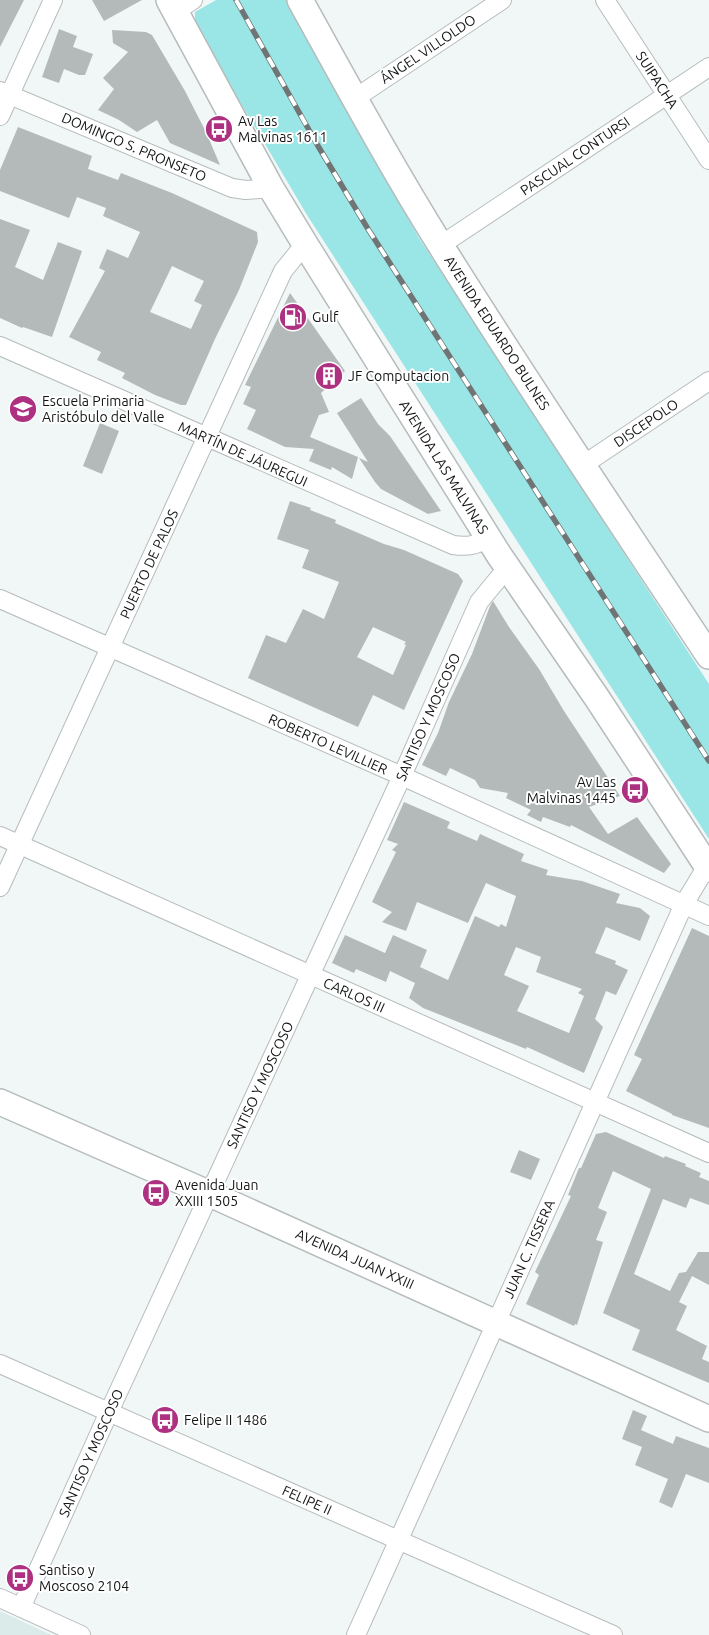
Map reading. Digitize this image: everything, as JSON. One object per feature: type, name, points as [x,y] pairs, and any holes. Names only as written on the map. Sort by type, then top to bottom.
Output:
[{"type":"main road","name":"AVENIDA EDUARDO BULNES","points":[[300,0],[354,99],[441,245],[709,656]]},
{"type":"main road","name":"AVENIDA LAS MALVINAS","points":[[179,4],[270,188],[507,568],[597,698],[708,868]]},
{"type":"main road","name":"AVENIDA JUAN XXIII","points":[[0,1102],[210,1194],[709,1419]]},
{"type":"street","points":[[0,116],[5,93],[54,0]]},
{"type":"street","name":"ÁNGEL VILLOLDO","points":[[354,99],[502,0]]},
{"type":"street","name":"SUIPACHA","points":[[605,0],[709,160]]},
{"type":"street","name":"PASCUAL CONTURSI","points":[[441,245],[709,67]]},
{"type":"street","name":"DOMINGO S. PRONSETO","points":[[5,93],[232,188],[246,190],[270,188]]},
{"type":"street","name":"PUERTO DE PALOS","points":[[0,887],[284,271],[305,244]]},
{"type":"street","name":"MARTÍN DE JÁUREGUI","points":[[0,346],[453,545],[465,547],[476,545],[488,538]]},
{"type":"street","name":"DISCEPOLO","points":[[583,465],[709,381]]},
{"type":"street","name":"SANTISO Y MOSCOSO","points":[[21,1608],[109,1412],[402,776],[479,602],[507,568]]},
{"type":"street","name":"ROBERTO LEVILLIER","points":[[0,599],[402,776],[709,916]]},
{"type":"street","name":"CARLOS III","points":[[0,836],[709,1153]]},
{"type":"street","name":"JUAN C. TISSERA","points":[[356,1635],[684,904],[708,868]]},
{"type":"street","name":"FELIPE II","points":[[0,1364],[613,1635]]},
{"type":"street","points":[[0,1598],[81,1635]]},
{"type":"shaded area","points":[[216,0],[286,0],[419,238],[709,684],[709,839],[307,215],[195,26],[195,12]]},
{"type":"shaded area","points":[[0,1611],[51,1635],[0,1635]]},
{"type":"building","points":[[0,0],[24,0],[0,47]]},
{"type":"building","points":[[92,0],[142,0],[104,21]]},
{"type":"building","points":[[59,29],[77,36],[73,47],[93,54],[85,75],[79,75],[64,69],[59,83],[42,77]]},
{"type":"building","points":[[112,30],[146,32],[152,35],[185,91],[220,165],[170,143],[157,120],[137,132],[119,120],[98,110],[114,89],[103,78],[128,52],[113,43]]},
{"type":"building","points":[[18,127],[92,156],[88,169],[118,180],[121,173],[172,193],[257,232],[258,242],[239,290],[186,405],[181,405],[155,395],[122,378],[125,373],[97,360],[101,352],[69,337],[105,271],[99,268],[107,249],[128,258],[140,232],[103,216],[106,208],[77,197],[69,218],[0,191],[0,170]],"holes":[[[172,266],[204,281],[194,301],[202,305],[191,329],[150,312]]]},
{"type":"building","points":[[0,219],[30,230],[15,267],[43,280],[58,242],[82,251],[52,337],[22,328],[0,318]]},
{"type":"building","points":[[290,293],[345,371],[321,393],[329,412],[319,415],[310,437],[358,457],[352,479],[332,467],[331,470],[309,461],[314,449],[285,447],[247,429],[256,410],[243,404],[251,387],[245,385]]},
{"type":"building","points":[[361,398],[378,424],[390,436],[441,511],[428,514],[381,489],[375,482],[359,458],[368,462],[337,413]]},
{"type":"building","points":[[100,423],[119,431],[102,474],[83,466]]},
{"type":"building","points":[[290,501],[311,508],[310,510],[336,520],[335,523],[458,574],[463,581],[404,710],[373,695],[358,727],[248,678],[266,635],[286,643],[303,609],[324,619],[339,582],[302,568],[309,550],[277,539]],"holes":[[[373,627],[406,642],[393,675],[357,657]]]},
{"type":"building","points":[[493,601],[620,796],[589,807],[608,834],[637,817],[671,864],[664,873],[571,825],[570,827],[543,817],[541,822],[527,815],[531,810],[506,798],[508,793],[480,788],[475,780],[450,768],[446,776],[422,765],[438,733],[449,702],[472,654]]},
{"type":"building","points":[[404,802],[450,822],[447,828],[477,841],[480,834],[524,854],[521,861],[548,870],[546,875],[582,881],[620,894],[616,903],[640,908],[650,916],[640,941],[606,927],[595,953],[616,961],[615,964],[628,970],[616,995],[606,991],[595,1019],[603,1027],[584,1073],[527,1047],[526,1049],[423,1008],[409,998],[415,983],[390,971],[386,982],[356,969],[354,973],[332,963],[345,935],[385,953],[393,935],[427,950],[420,967],[448,980],[475,916],[499,927],[501,924],[506,927],[516,896],[486,883],[468,923],[417,902],[406,931],[382,922],[392,912],[372,902],[396,852],[392,850],[398,844],[387,840]],"holes":[[[516,947],[541,957],[536,972],[582,989],[578,993],[584,996],[569,1033],[517,1011],[529,986],[504,975]]]},
{"type":"building","points":[[692,928],[709,936],[709,1128],[672,1115],[626,1091],[642,1059],[634,1055]]},
{"type":"building","points":[[606,1132],[664,1158],[665,1156],[686,1164],[685,1166],[701,1173],[699,1177],[709,1181],[709,1205],[690,1198],[686,1208],[663,1199],[634,1274],[670,1291],[679,1273],[686,1272],[698,1252],[709,1252],[709,1285],[692,1276],[679,1302],[687,1306],[676,1330],[707,1346],[702,1359],[709,1362],[709,1383],[632,1350],[640,1330],[603,1313],[651,1189],[613,1171],[598,1208],[607,1212],[596,1240],[603,1242],[577,1325],[575,1324],[574,1326],[526,1304],[539,1275],[535,1272],[571,1196],[568,1195],[579,1168],[581,1168],[596,1134]]},
{"type":"building","points":[[519,1150],[540,1159],[531,1180],[510,1172]]},
{"type":"building","points":[[633,1410],[647,1416],[641,1430],[673,1444],[676,1436],[709,1448],[709,1483],[686,1474],[672,1508],[659,1502],[668,1479],[635,1465],[642,1447],[622,1439]]},
{"type":"railway","points":[[236,0],[318,146],[368,229],[709,761]]},
{"type":"place","name":"Av Las Malvinas 1611","points":[[219,129]]},
{"type":"place","name":"Gulf","points":[[293,317]]},
{"type":"place","name":"JF Computacion","points":[[329,376]]},
{"type":"place","name":"Escuela Primaria Aristóbulo del Valle","points":[[23,409]]},
{"type":"place","name":"Av Las Malvinas 1445","points":[[635,790]]},
{"type":"place","name":"Avenida Juan XXIII 1505","points":[[156,1193]]},
{"type":"place","name":"Felipe II 1486","points":[[165,1420]]},
{"type":"place","name":"Santiso y Moscoso 2104","points":[[20,1578]]}]
